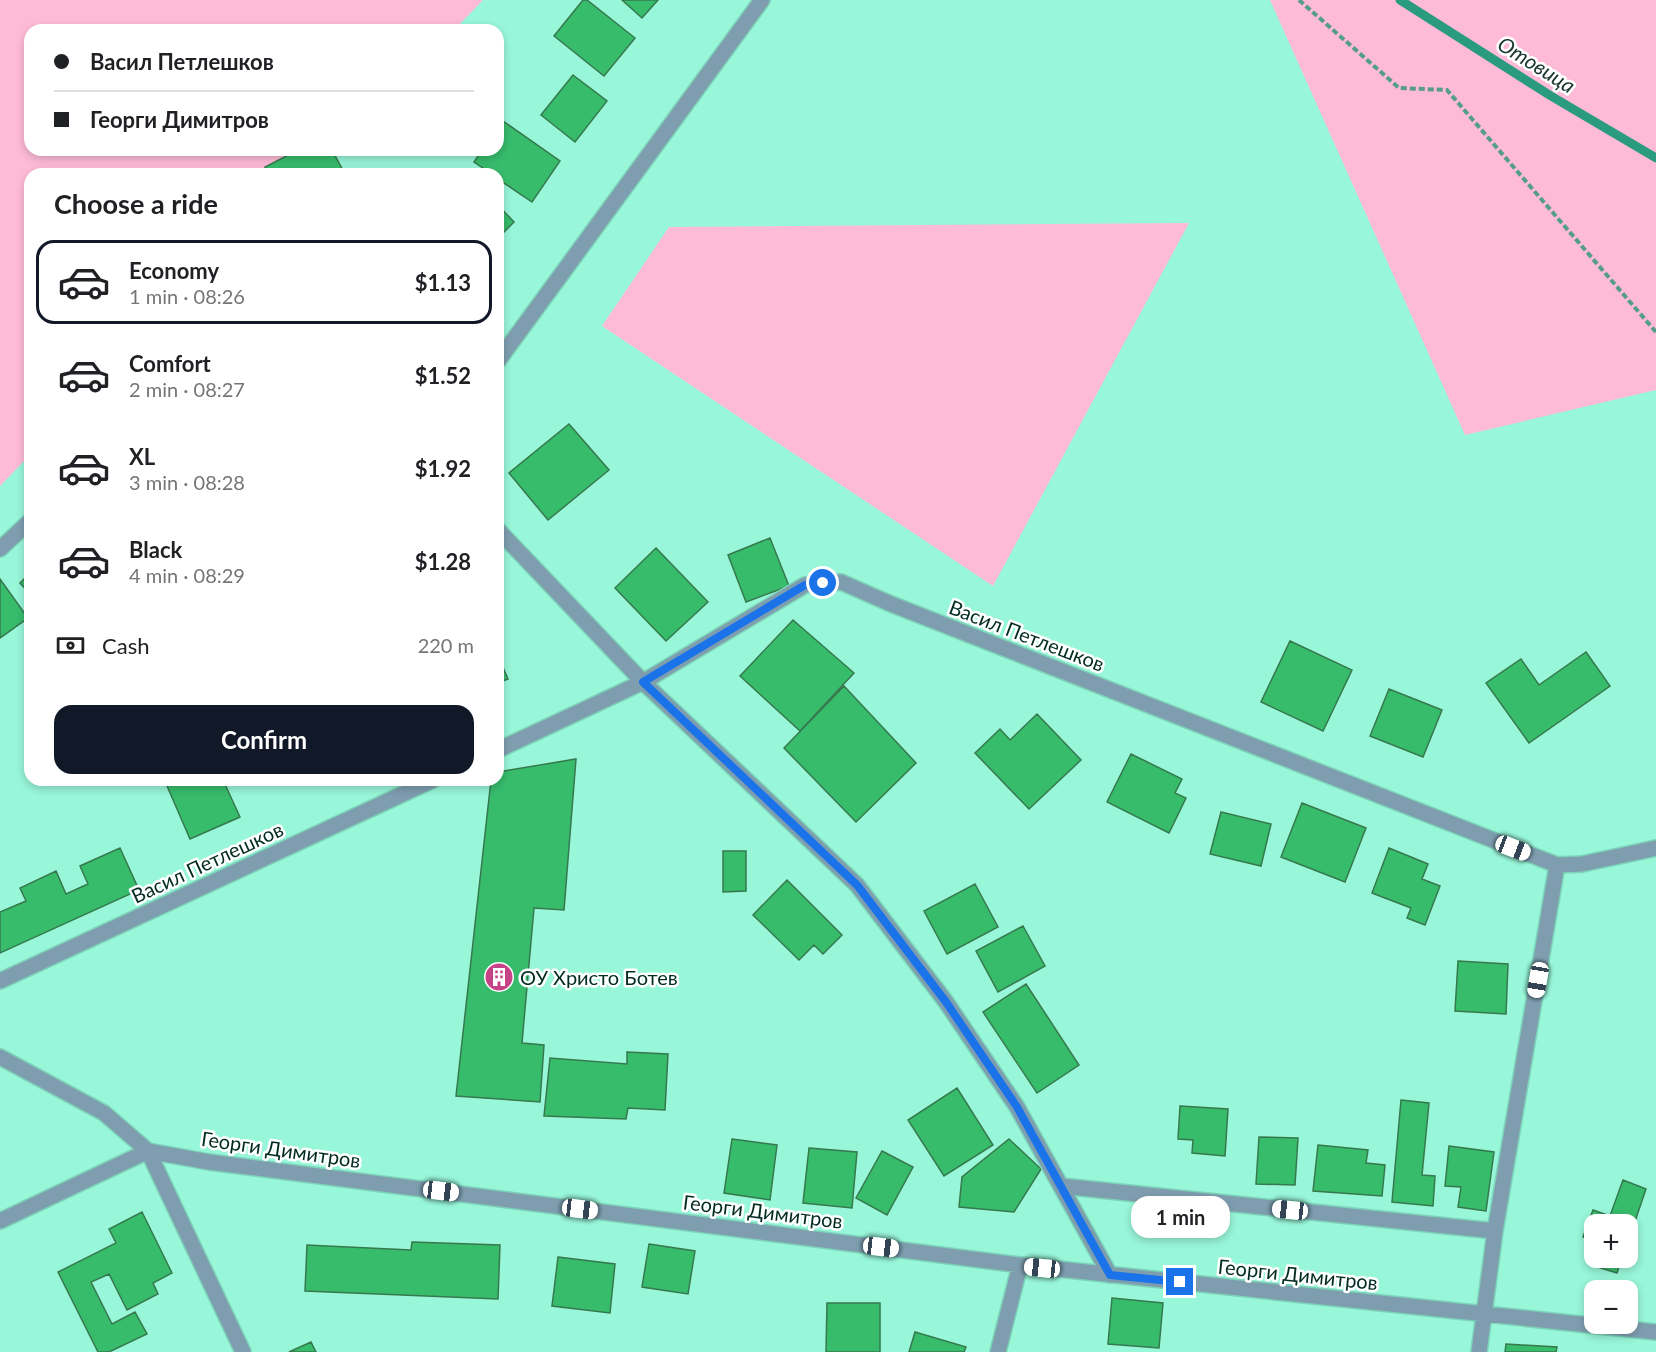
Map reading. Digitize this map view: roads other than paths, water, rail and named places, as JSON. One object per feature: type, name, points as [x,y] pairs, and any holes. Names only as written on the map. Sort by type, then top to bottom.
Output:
[{"type":"street","points":[[504,353],[762,0]]},
{"type":"street","points":[[0,549],[24,527]]},
{"type":"street","points":[[504,536],[643,682],[857,885],[946,1002],[1017,1107],[1110,1275]]},
{"type":"street","name":"Васил Петлешков","points":[[504,747],[643,682],[805,585],[841,582],[891,604],[1557,865]]},
{"type":"street","name":"Васил Петлешков","points":[[0,981],[420,786]]},
{"type":"street","points":[[1479,1352],[1496,1231],[1557,865],[1582,864],[1656,848]]},
{"type":"street","points":[[0,1056],[104,1113],[148,1151],[243,1352]]},
{"type":"street","points":[[0,1221],[148,1151]]},
{"type":"street","name":"Георги Димитров","points":[[148,1151],[209,1162],[1020,1265],[1656,1332]]},
{"type":"street","points":[[1061,1186],[1496,1231]]},
{"type":"street","points":[[998,1352],[1020,1265]]},
{"type":"waterway","name":"Отовица","points":[[1400,0],[1551,96],[1656,158]]},
{"type":"place","name":"ОУ Христо Ботев","points":[[499,977]]}]
